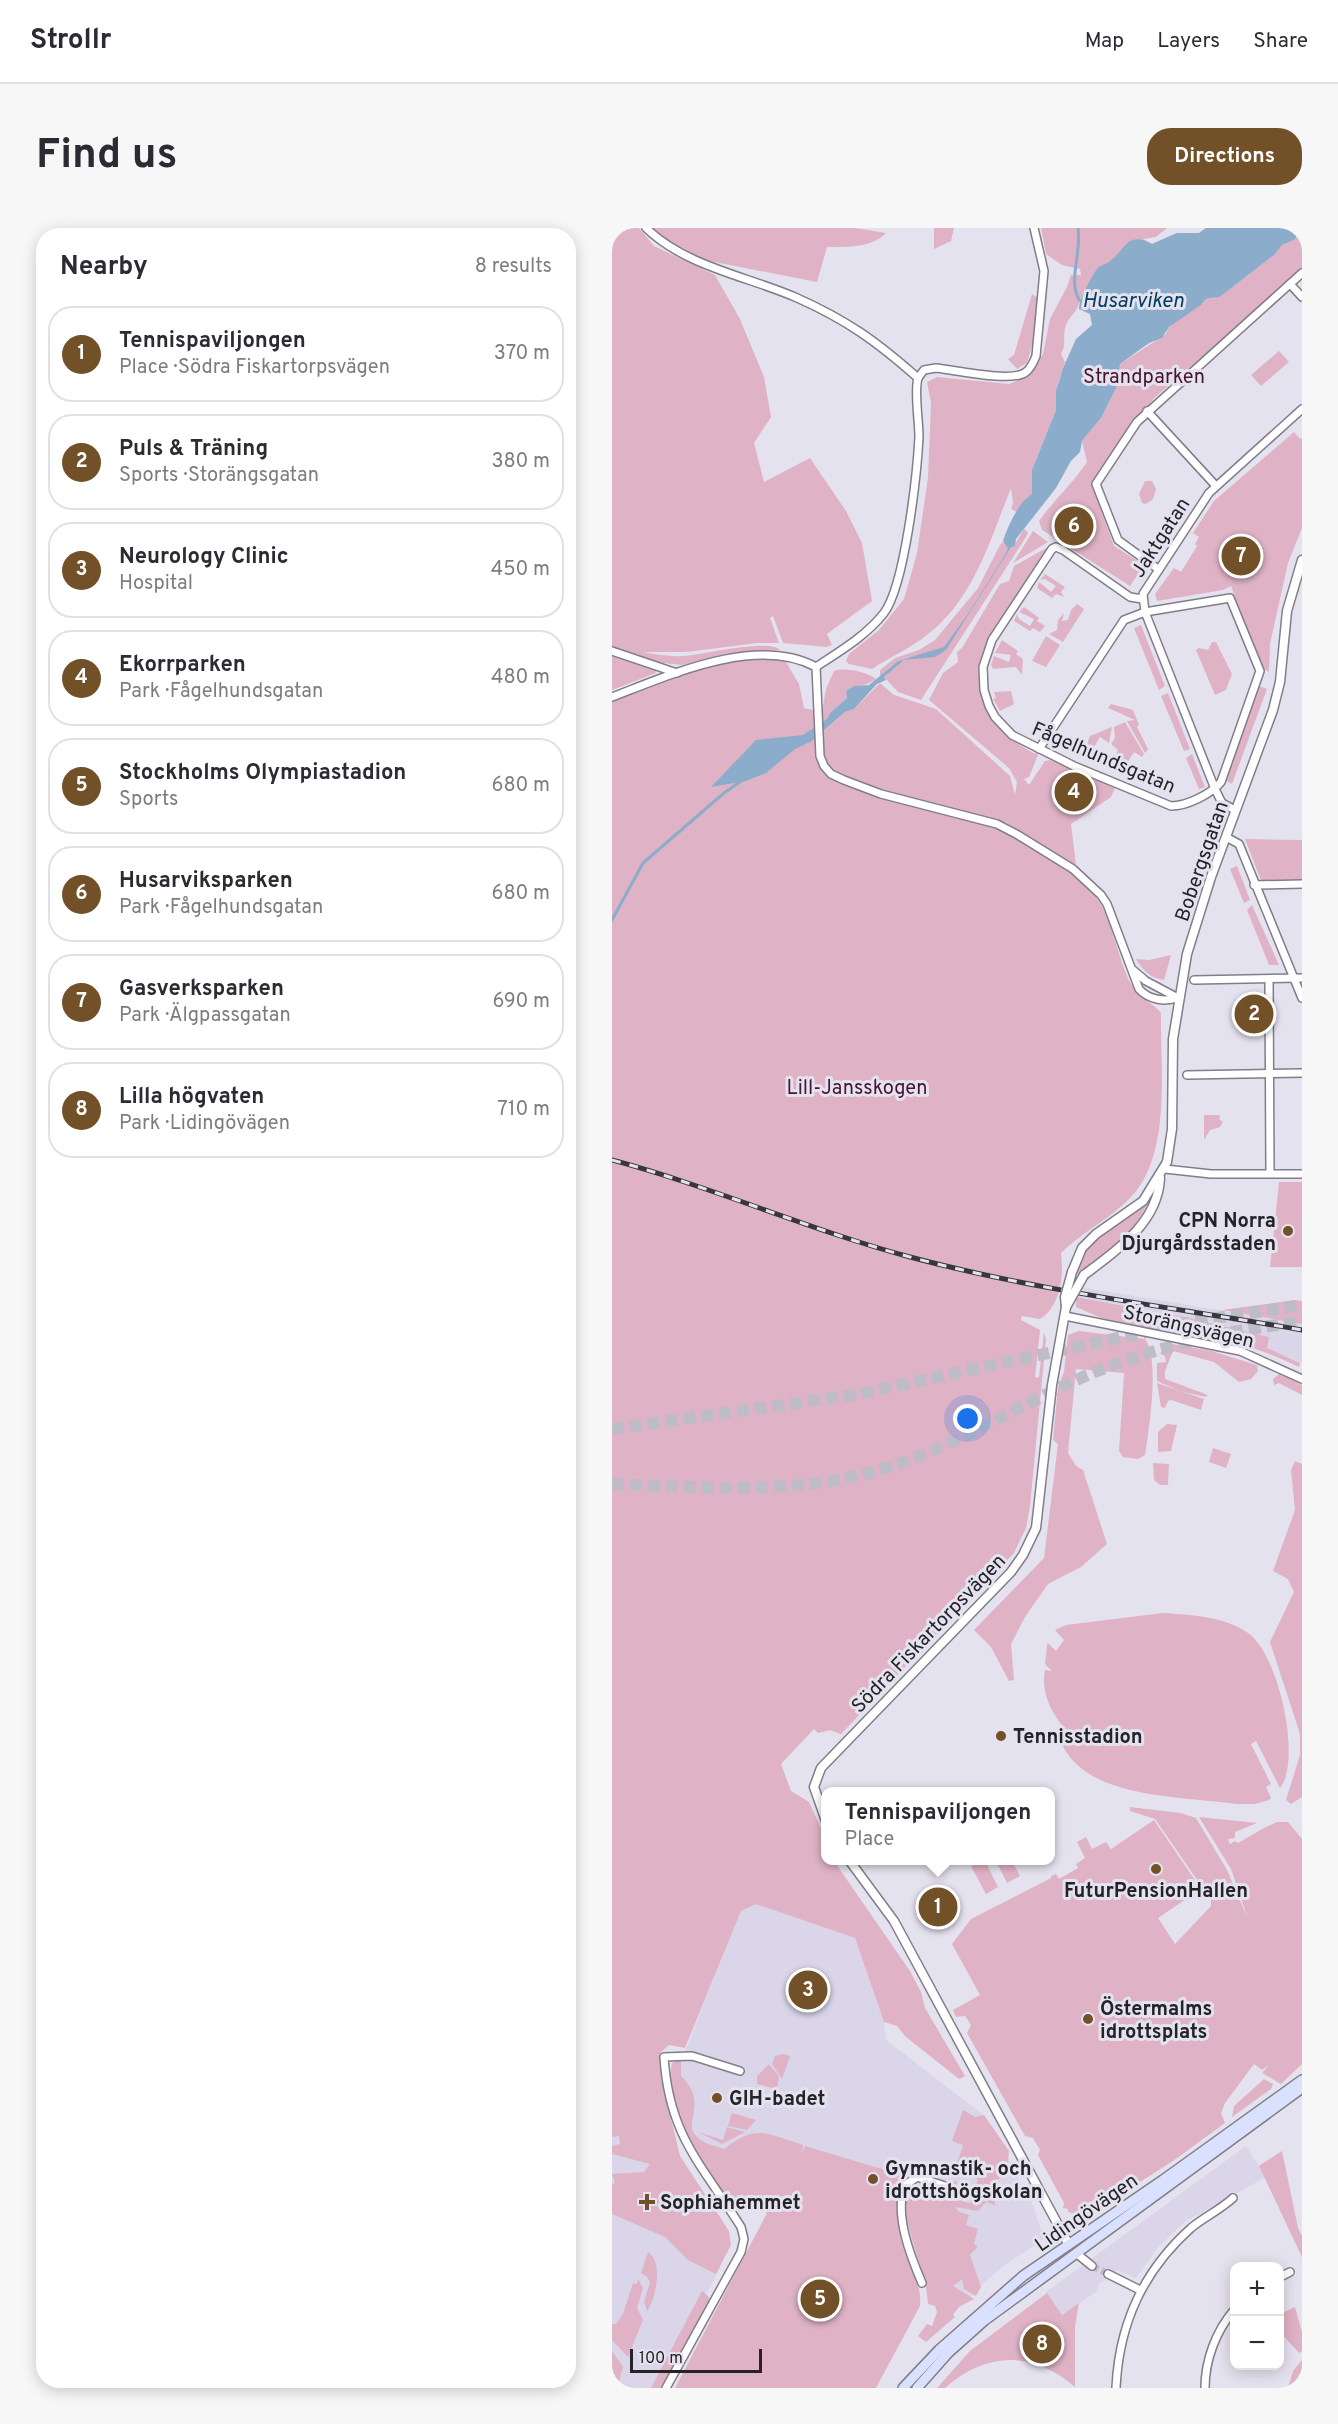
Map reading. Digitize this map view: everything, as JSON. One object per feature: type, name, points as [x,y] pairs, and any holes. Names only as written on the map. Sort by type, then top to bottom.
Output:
[{"type":"main road","name":"Lidingövägen","points":[[903,2388],[939,2350],[1023,2276],[1302,2080]]},
{"type":"main road","name":"Lidingövägen","points":[[916,2388],[948,2353],[985,2320],[1302,2088]]},
{"type":"main road","points":[[1069,2245],[1076,2253]]},
{"type":"street","points":[[646,228],[660,242],[683,254],[788,294],[849,323],[872,338],[918,378]]},
{"type":"street","points":[[816,667],[872,626],[885,611],[894,595],[907,531],[918,439],[918,378],[924,370],[936,368],[1011,376],[1026,373],[1031,367],[1038,345],[1044,271],[1034,228]]},
{"type":"street","points":[[1158,569],[1118,540],[1096,487],[1137,422],[1147,411],[1302,273]]},
{"type":"street","points":[[1290,284],[1302,297]]},
{"type":"street","name":"Jaktgatan","points":[[1235,810],[1222,803],[1215,789],[1142,600],[1146,587],[1216,486],[1302,409]]},
{"type":"street","points":[[1147,411],[1216,486]]},
{"type":"street","name":"Fågelhundsgatan","points":[[1142,600],[1130,597],[1056,547],[1049,552],[992,640],[983,667],[984,690],[995,717],[1012,735],[1039,750],[1171,806],[1179,806],[1215,789]]},
{"type":"street","name":"Bobergsgatan","points":[[1072,1272],[1082,1248],[1090,1239],[1136,1208],[1165,1169],[1171,1145],[1173,1039],[1178,998],[1191,937],[1278,694],[1287,610],[1302,560]]},
{"type":"street","points":[[1291,592],[1302,594]]},
{"type":"street","points":[[1039,750],[1119,625],[1145,612],[1230,598],[1260,671],[1222,780],[1215,789]]},
{"type":"street","points":[[612,651],[676,673]]},
{"type":"street","points":[[612,697],[676,673],[710,663],[750,656],[785,656],[816,667]]},
{"type":"street","points":[[816,667],[820,756],[824,766],[831,774],[881,794],[997,824],[1073,869],[1101,895],[1144,994],[1160,1000],[1178,998]]},
{"type":"street","points":[[1226,837],[1239,844],[1302,998]]},
{"type":"street","points":[[1254,885],[1302,884]]},
{"type":"street","points":[[1133,970],[1146,981],[1178,998]]},
{"type":"street","points":[[1194,980],[1302,978]]},
{"type":"street","points":[[1269,979],[1270,1173]]},
{"type":"street","points":[[1187,1075],[1302,1073]]},
{"type":"street","points":[[1165,1169],[1211,1174],[1302,1173]]},
{"type":"street","name":"Bobergsgatan","points":[[1066,1311],[1084,1275],[1127,1242],[1139,1228],[1153,1205],[1160,1178]]},
{"type":"street","name":"Södra Fiskartorpsvägen","points":[[821,1809],[814,1787],[821,1768],[1011,1572],[1032,1538],[1040,1511],[1052,1385],[1066,1311],[1065,1297],[1072,1272]]},
{"type":"street","name":"Storängsvägen","points":[[1066,1311],[1240,1351],[1302,1379]]},
{"type":"street","points":[[853,1865],[894,1922],[1069,2245]]},
{"type":"street","points":[[666,2388],[741,2252],[744,2239],[741,2227],[692,2156],[681,2134],[670,2095],[664,2056],[692,2056],[740,2071]]},
{"type":"street","points":[[922,2283],[908,2243],[901,2197],[904,2186],[917,2178],[945,2186]]},
{"type":"street","points":[[1116,2388],[1124,2330],[1140,2290],[1177,2242],[1233,2198]]},
{"type":"street","points":[[1076,2253],[1092,2265]]},
{"type":"street","points":[[1284,2275],[1290,2271]]},
{"type":"street","points":[[1108,2274],[1140,2290]]},
{"type":"street","points":[[1205,2388],[1212,2349],[1231,2316]]},
{"type":"shaded area","points":[[1080,1287],[1302,1324],[1302,1363],[1266,1348],[1269,1337],[1189,1318],[1076,1297]]},
{"type":"shaded area","name":"Gymnastik- och idrottshögskolan","points":[[744,1902],[752,1905],[756,1903],[855,1938],[884,2022],[886,2040],[985,2116],[1033,2205],[1044,2239],[1005,2265],[974,2291],[972,2297],[919,2285],[895,2274],[692,2135],[679,2076],[681,2062]]},
{"type":"shaded area","name":"Sophiahemmet","points":[[625,2124],[720,2268],[657,2388],[612,2388],[612,2127]]},
{"type":"shaded area","points":[[1246,2146],[1266,2177],[1186,2221],[1159,2246],[1136,2278],[1117,2270],[1099,2284],[1096,2292],[1062,2315],[1046,2292]]},
{"type":"green space","points":[[612,228],[639,228],[654,246],[715,275],[740,319],[764,377],[771,417],[754,443],[764,482],[810,458],[846,511],[862,543],[872,601],[827,634],[832,645],[827,647],[783,643],[773,616],[770,618],[779,643],[757,643],[687,652],[642,652],[679,656],[750,646],[773,647],[780,650],[740,652],[682,665],[626,659],[655,669],[656,673],[612,690]]},
{"type":"green space","points":[[652,228],[855,228],[886,233],[874,242],[866,244],[851,247],[827,247],[817,282],[704,260],[656,234]]},
{"type":"green space","points":[[934,228],[954,228],[951,241],[934,249]]},
{"type":"green space","points":[[1041,228],[1167,228],[1156,237],[1143,239],[1152,244],[1177,233],[1199,233],[1206,228],[1225,228],[1080,300],[1065,328],[1064,347],[1061,354],[1065,362],[1058,383],[1056,410],[1032,470],[1032,495],[1027,497],[1017,512],[1011,509],[1013,503],[1011,488],[988,548],[969,586],[957,604],[927,635],[872,669],[849,664],[846,661],[849,654],[879,630],[904,599],[917,553],[928,478],[931,403],[927,382],[937,377],[1009,384],[1030,375],[1043,354],[1050,319],[1071,275],[1081,275],[1080,269],[1062,265],[1046,254]]},
{"type":"green space","name":"Strandparken","points":[[1302,231],[1302,271],[1154,398],[1091,483],[1114,546],[1144,565],[1130,586],[1042,530],[1039,521],[1087,462],[1082,441],[1101,418],[1117,386],[1120,364],[1166,334],[1173,323],[1197,308],[1206,299],[1215,298],[1234,286],[1274,255],[1278,247],[1295,239]]},
{"type":"green space","points":[[1032,294],[1038,298],[1033,342],[1027,363],[1017,369],[1008,359],[1014,355]]},
{"type":"green space","points":[[1279,351],[1289,362],[1261,386],[1251,375]]},
{"type":"green space","points":[[1294,432],[1300,439],[1302,438],[1302,528],[1288,563],[1270,644],[1269,672],[1261,667],[1231,586],[1223,590],[1157,601],[1155,594],[1174,568],[1181,572],[1197,546],[1195,544],[1199,537],[1193,533],[1214,501]]},
{"type":"green space","points":[[1145,481],[1152,481],[1156,489],[1153,499],[1146,504],[1142,503],[1139,494]]},
{"type":"green space","points":[[1024,529],[1028,532],[1026,537],[921,700],[898,692],[884,677],[899,663],[910,657],[898,661],[880,676],[880,670],[895,658],[919,650],[935,640],[978,588],[1000,545],[1003,542],[1014,546]]},
{"type":"green space","points":[[1033,531],[1048,542],[1013,563]]},
{"type":"green space","name":"Lill-Jansskogen","points":[[1048,547],[988,639],[983,674],[990,707],[998,722],[1009,735],[1038,755],[1029,777],[1024,779],[1029,785],[1045,761],[1050,760],[1115,788],[1111,797],[1071,824],[1076,865],[1005,822],[1004,832],[1070,872],[1092,892],[1105,913],[1124,968],[1134,989],[1161,1013],[1162,1087],[1157,1139],[1151,1163],[1141,1184],[1126,1202],[1061,1253],[1060,1289],[1053,1306],[1040,1319],[1022,1316],[1021,1320],[1040,1330],[1035,1378],[1039,1377],[1044,1332],[1046,1339],[1030,1506],[1026,1528],[1014,1553],[841,1734],[830,1730],[818,1733],[814,1729],[781,1764],[791,1791],[809,1802],[821,1828],[821,1865],[837,1865],[910,1971],[921,1992],[925,2008],[965,2076],[959,2079],[906,2037],[897,2026],[884,2022],[855,1938],[756,1904],[741,1911],[685,2048],[669,2045],[661,2052],[661,2077],[680,2156],[729,2231],[731,2245],[716,2274],[688,2260],[665,2237],[612,2214],[612,2184],[615,2183],[612,2174],[644,2172],[650,2164],[612,2154],[612,2146],[620,2144],[619,2136],[612,2137],[612,700],[698,669],[744,659],[766,659],[786,662],[799,684],[804,708],[822,712],[826,689],[834,671],[856,671],[876,679],[846,691],[847,698],[830,713],[824,731],[845,712],[854,709],[880,683],[894,695],[936,709],[1010,776],[1015,795],[1017,782],[1009,768],[929,700],[943,673],[958,662],[957,652],[962,648],[1000,584],[1009,581],[1014,566]]},
{"type":"green space","points":[[1045,574],[1065,587],[1061,592],[1064,597],[1056,594],[1052,598],[1037,588],[1039,582],[1051,592],[1056,586],[1045,579],[1040,580]]},
{"type":"green space","points":[[1077,604],[1084,609],[1063,642],[1049,634],[1057,630],[1058,620],[1064,613],[1062,621],[1068,620],[1071,610]]},
{"type":"green space","points":[[1024,607],[1039,618],[1037,621],[1045,626],[1040,632],[1033,628],[1030,631],[1014,621],[1017,614],[1019,619],[1030,626],[1034,619],[1019,612]]},
{"type":"green space","points":[[1141,625],[1165,686],[1159,690],[1134,628]]},
{"type":"green space","points":[[1046,636],[1060,645],[1046,667],[1032,661]]},
{"type":"green space","points":[[1002,640],[1018,651],[1016,654],[1023,659],[1022,675],[1016,667],[993,669],[991,665],[994,656],[1009,662],[1011,655],[995,653]]},
{"type":"green space","points":[[1212,642],[1216,642],[1232,674],[1226,690],[1215,695],[1196,650],[1199,648],[1208,650]]},
{"type":"green space","points":[[1259,686],[1267,689],[1232,784],[1225,780]]},
{"type":"green space","points":[[1011,691],[1014,704],[1000,711],[993,699],[996,698],[994,692]]},
{"type":"green space","points":[[1168,693],[1190,749],[1184,751],[1161,696]]},
{"type":"green space","points":[[1111,704],[1133,710],[1139,725],[1137,727],[1148,749],[1145,753],[1127,721],[1135,720],[1108,708]]},
{"type":"green space","points":[[1125,722],[1144,754],[1142,757],[1134,752],[1120,774],[1110,769],[1118,750],[1111,744],[1115,738],[1114,727]]},
{"type":"green space","points":[[1112,727],[1109,743],[1100,737],[1087,759],[1082,757],[1090,736]]},
{"type":"green space","points":[[1192,754],[1205,787],[1199,789],[1186,758]]},
{"type":"green space","points":[[1245,839],[1302,840],[1302,880],[1262,883]]},
{"type":"green space","points":[[1237,866],[1250,900],[1244,903],[1230,869]]},
{"type":"green space","points":[[1252,905],[1279,965],[1269,965],[1247,910]]},
{"type":"green space","points":[[1171,955],[1164,980],[1147,973],[1136,959],[1149,960]]},
{"type":"green space","points":[[1204,1115],[1220,1115],[1219,1119],[1223,1122],[1220,1127],[1210,1130],[1204,1140]]},
{"type":"green space","name":"CPN Norra Djurgårdsstaden","points":[[1279,1182],[1302,1182],[1302,1267],[1270,1267]]},
{"type":"green space","points":[[1148,1203],[1127,1235],[1111,1250],[1081,1274],[1069,1271],[1080,1251]]},
{"type":"green space","points":[[1076,1297],[1189,1318],[1269,1337],[1267,1348],[1300,1363],[1299,1367],[1262,1351],[1213,1336],[1200,1333],[1197,1338],[1101,1318],[1076,1307]]},
{"type":"green space","points":[[1302,1301],[1302,1324],[1222,1310]]},
{"type":"green space","points":[[1079,1331],[1145,1339],[1152,1362],[1153,1377],[1145,1455],[1138,1459],[1123,1457],[1119,1451],[1124,1373],[1076,1369],[1068,1453],[1076,1466],[1083,1470],[1107,1544],[1081,1567],[1048,1584],[1025,1617],[1011,1644],[1014,1680],[1009,1681],[991,1647],[974,1630],[1044,1558],[1058,1444],[1053,1440],[1058,1387],[1064,1372],[1068,1335]]},
{"type":"green space","points":[[1167,1343],[1211,1351],[1257,1365],[1258,1371],[1251,1379],[1239,1382],[1214,1362],[1173,1351],[1165,1371],[1165,1379],[1208,1395],[1205,1397],[1180,1391],[1157,1381],[1157,1363],[1166,1362],[1165,1356],[1159,1353],[1162,1352],[1160,1345]]},
{"type":"green space","points":[[1280,1373],[1302,1385],[1302,1395],[1279,1383],[1274,1385],[1273,1379]]},
{"type":"green space","points":[[1157,1383],[1204,1399],[1201,1410],[1171,1400],[1165,1408],[1161,1407]]},
{"type":"green space","points":[[1167,1424],[1177,1425],[1171,1451],[1158,1452],[1158,1432]]},
{"type":"green space","points":[[1213,1448],[1231,1454],[1226,1468],[1209,1462]]},
{"type":"green space","points":[[1295,1461],[1302,1464],[1302,1797],[1291,1804],[1286,1800],[1300,1755],[1300,1734],[1270,1642],[1294,1592],[1288,1579],[1273,1571],[1295,1510],[1291,1470]]},
{"type":"green space","points":[[1153,1463],[1169,1464],[1168,1485],[1160,1485],[1154,1480]]},
{"type":"green space","points":[[1163,1613],[1207,1617],[1239,1627],[1259,1645],[1269,1662],[1284,1708],[1289,1755],[1286,1774],[1280,1788],[1256,1741],[1251,1744],[1271,1784],[1266,1787],[1271,1798],[1269,1800],[1255,1804],[1236,1804],[1138,1792],[1113,1785],[1091,1775],[1073,1761],[1061,1742],[1071,1735],[1054,1714],[1047,1697],[1044,1679],[1045,1670],[1052,1671],[1045,1664],[1048,1643],[1056,1651],[1064,1640],[1055,1630],[1066,1625]]},
{"type":"green space","name":"Östermalms idrottsplats","points":[[1130,1807],[1181,1813],[1196,1818],[1227,1870],[1248,1919],[1231,1869],[1199,1817],[1257,1823],[1235,1832],[1235,1838],[1228,1839],[1230,1844],[1235,1841],[1238,1843],[1277,1822],[1288,1822],[1302,1839],[1302,2064],[1281,2084],[1262,2073],[1269,2065],[1262,2070],[1254,2064],[1225,2103],[1221,2113],[1225,2123],[1173,2161],[1085,2217],[1068,2212],[1068,2209],[1063,2208],[1064,2203],[1038,2155],[1040,2150],[1033,2138],[1025,2136],[967,2033],[971,2025],[965,2016],[956,2017],[953,2010],[980,1995],[952,1944],[971,1919],[1051,1876],[1056,1874],[1059,1879],[1078,1868],[1076,1864],[1085,1858],[1077,1842],[1086,1837],[1092,1849],[1106,1842],[1111,1849],[1154,1820],[1201,1889],[1158,1918],[1175,1944],[1211,1906],[1211,1900],[1155,1819],[1130,1811]]},
{"type":"green space","points":[[987,1865],[998,1887],[986,1894],[971,1866]]},
{"type":"green space","points":[[998,1865],[1014,1865],[1020,1876],[1007,1883]]},
{"type":"green space","points":[[784,2054],[790,2056],[782,2079],[772,2064],[775,2056]]},
{"type":"green space","points":[[681,2057],[681,2076],[689,2086],[695,2104],[693,2132],[703,2141],[724,2149],[745,2136],[762,2133],[803,2145],[802,2153],[805,2146],[902,2175],[897,2204],[898,2223],[905,2253],[918,2285],[920,2306],[876,2388],[675,2388],[767,2213],[745,2201],[735,2208],[688,2140],[673,2102],[670,2082],[672,2063]]},
{"type":"green space","points":[[769,2064],[779,2076],[777,2089],[757,2084],[757,2076]]},
{"type":"green space","points":[[1264,2079],[1273,2084],[1271,2089],[1232,2117],[1234,2106]]},
{"type":"green space","points":[[963,2110],[975,2117],[984,2115],[1009,2151],[1007,2173],[994,2182],[995,2205],[986,2202],[978,2211],[955,2207],[959,2212],[969,2215],[966,2225],[978,2229],[974,2244],[978,2246],[970,2255],[981,2287],[976,2296],[964,2289],[962,2279],[953,2286],[974,2299],[959,2307],[953,2315],[955,2317],[926,2342],[918,2336],[927,2324],[932,2326],[937,2312],[935,2306],[928,2304],[924,2277],[908,2224],[905,2197],[920,2189],[945,2194],[951,2180],[957,2182],[952,2198],[970,2203],[978,2179],[957,2175],[968,2164],[954,2172],[963,2145],[952,2141]]},
{"type":"green space","points":[[732,2113],[756,2120],[747,2130],[728,2126]]},
{"type":"green space","points":[[727,2127],[745,2132],[722,2144],[698,2132],[723,2140]]},
{"type":"green space","points":[[1282,2151],[1298,2228],[1302,2236],[1302,2257],[1259,2166]]},
{"type":"green space","points":[[648,2252],[656,2263],[657,2280],[651,2305],[647,2311],[644,2302],[650,2282],[641,2273]]},
{"type":"green space","points":[[638,2279],[643,2288],[637,2308],[643,2320],[628,2357],[612,2340],[612,2324],[616,2324],[623,2314],[633,2283],[637,2284]]},
{"type":"green space","points":[[702,2291],[709,2297],[709,2303],[663,2388],[651,2388]]},
{"type":"green space","points":[[1047,2293],[1062,2315],[1079,2303],[1075,2327],[1075,2387],[1043,2367],[1010,2360],[977,2367],[945,2388],[937,2388],[970,2351]]},
{"type":"green space","points":[[1295,2307],[1302,2332],[1302,2351],[1299,2353],[1284,2336],[1284,2312]]},
{"type":"green space","points":[[612,2351],[623,2367],[617,2388],[612,2388]]},
{"type":"green space","points":[[1302,2360],[1302,2388],[1288,2388],[1293,2371]]},
{"type":"water","name":"Husarviken","points":[[1206,228],[1302,228],[1302,231],[1294,240],[1282,245],[1274,255],[1219,297],[1206,299],[1169,327],[1162,338],[1149,343],[1120,364],[1117,386],[1101,418],[1082,441],[1080,452],[1071,461],[1056,488],[1016,539],[1015,546],[1011,547],[946,650],[935,657],[904,660],[884,677],[886,680],[877,684],[854,709],[845,712],[812,741],[795,749],[766,773],[746,781],[711,787],[756,740],[803,735],[827,719],[830,713],[847,698],[846,691],[854,686],[869,685],[898,661],[944,647],[1005,555],[1008,548],[1003,541],[1008,528],[1018,508],[1032,494],[1032,470],[1056,410],[1056,391],[1063,368],[1076,339],[1092,325],[1090,314],[1079,309],[1093,275],[1098,268],[1115,257],[1132,240],[1143,240],[1152,244],[1177,233],[1199,233]]},
{"type":"waterway","points":[[1078,228],[1075,285],[1080,301]]},
{"type":"waterway","points":[[612,920],[643,863],[724,793],[744,779]]},
{"type":"tunnel","points":[[612,1429],[853,1395],[1197,1321],[1302,1305]]},
{"type":"tunnel","points":[[612,1484],[750,1488],[819,1483],[853,1477],[886,1468],[937,1449],[1058,1388],[1109,1366],[1191,1341],[1302,1322]]},
{"type":"tunnel","points":[[1092,2266],[1108,2274]]},
{"type":"railway","points":[[612,1160],[872,1246],[958,1269],[1105,1298],[1302,1330]]},
{"type":"place","name":"Husarviksparken","points":[[1074,526]]},
{"type":"place","name":"Gasverksparken","points":[[1241,556]]},
{"type":"place","name":"Ekorrparken","points":[[1074,792]]},
{"type":"place","name":"Puls & Träning","points":[[1254,1014]]},
{"type":"place","name":"CPN Norra Djurgårdsstaden","points":[[1288,1231]]},
{"type":"place","name":"Tennisstadion","points":[[1001,1736]]},
{"type":"place","name":"FuturPensionHallen","points":[[1156,1869]]},
{"type":"place","name":"Tennispaviljongen","points":[[938,1907]]},
{"type":"place","name":"Neurology Clinic","points":[[808,1990]]},
{"type":"place","name":"Östermalms idrottsplats","points":[[1088,2019]]},
{"type":"place","name":"GIH-badet","points":[[717,2098]]},
{"type":"place","name":"Gymnastik- och idrottshögskolan","points":[[873,2179]]},
{"type":"place","name":"Sophiahemmet","points":[[647,2202]]},
{"type":"place","name":"Stockholms Olympiastadion","points":[[820,2299]]},
{"type":"place","name":"Lilla högvaten","points":[[1042,2344]]}]
